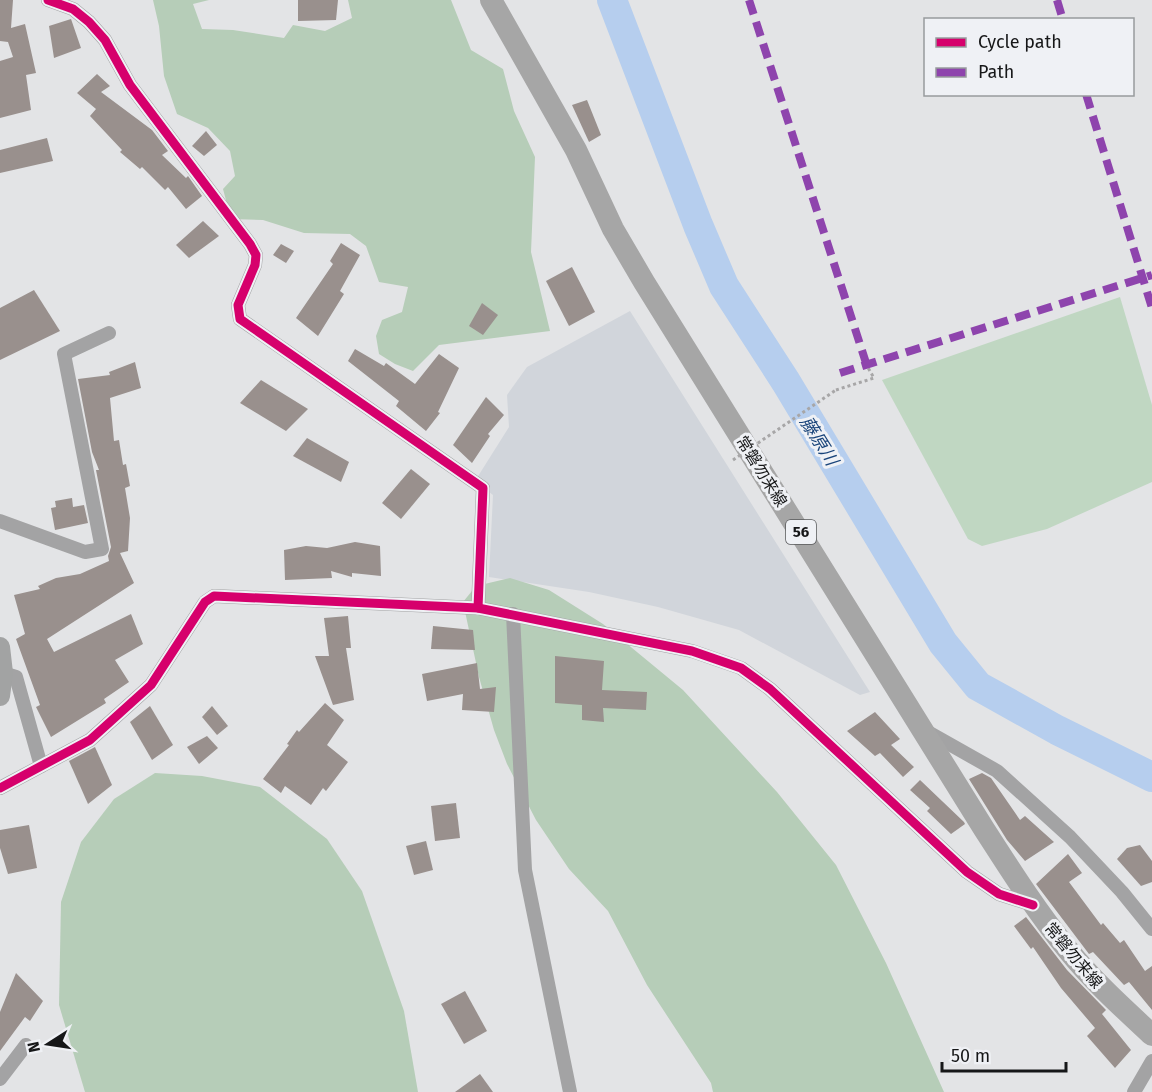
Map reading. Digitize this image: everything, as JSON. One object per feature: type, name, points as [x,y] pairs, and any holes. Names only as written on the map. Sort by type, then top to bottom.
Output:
[{"type":"main road","name":"常磐勿来線","points":[[491,0],[576,150],[614,229],[644,282],[1033,905],[1092,977],[1152,1035]]},
{"type":"street","points":[[48,0],[73,9],[90,22],[105,40],[130,85],[250,244],[256,255],[255,265],[238,305],[240,319],[483,488],[478,608]]},
{"type":"street","points":[[0,521],[85,552],[102,549],[64,354],[110,333]]},
{"type":"street","points":[[0,788],[90,740],[151,686],[205,602],[214,596],[478,608],[692,651],[741,668],[770,689],[967,872],[999,894],[1033,905]]},
{"type":"street","points":[[513,614],[525,870],[570,1092]]},
{"type":"street","points":[[1,660],[16,677],[41,766]]},
{"type":"street","points":[[0,696],[1,660]]},
{"type":"street","points":[[921,729],[997,771],[1070,837],[1122,892],[1152,929]]},
{"type":"street","points":[[0,1079],[26,1045]]},
{"type":"street","points":[[1134,1092],[1152,1061]]},
{"type":"path","points":[[733,460],[836,390],[874,378],[867,366]]},
{"type":"shaded area","points":[[630,311],[870,692],[860,695],[739,630],[658,607],[589,592],[489,577],[493,495],[475,481],[509,427],[507,395],[527,367]]},
{"type":"green space","points":[[153,0],[209,0],[193,4],[202,29],[233,30],[284,38],[293,25],[325,31],[352,18],[348,0],[451,0],[471,50],[503,69],[514,111],[535,157],[531,252],[550,331],[439,345],[413,371],[379,354],[376,336],[382,320],[402,312],[408,287],[379,282],[366,246],[350,234],[304,233],[263,220],[231,219],[223,189],[235,176],[230,151],[208,128],[177,114],[164,76],[159,26]]},
{"type":"green space","points":[[1120,297],[1152,405],[1152,482],[1047,529],[982,546],[968,539],[882,380]]},
{"type":"green space","points":[[510,578],[549,590],[603,624],[683,690],[777,792],[836,865],[886,963],[944,1092],[713,1092],[711,1083],[647,985],[608,911],[569,869],[536,820],[507,764],[494,730],[479,677],[463,602],[476,586]]},
{"type":"green space","points":[[155,773],[202,776],[260,787],[327,839],[362,891],[404,1011],[418,1092],[85,1092],[59,1005],[61,902],[81,842],[114,799]]},
{"type":"building","points":[[0,0],[13,0],[11,28],[25,24],[36,73],[26,75],[31,110],[0,118],[0,61],[13,57],[8,42],[0,41]]},
{"type":"building","points":[[298,0],[338,0],[336,20],[298,21]]},
{"type":"building","points":[[71,19],[81,48],[54,58],[49,26]]},
{"type":"building","points":[[97,74],[110,86],[101,92],[152,130],[168,151],[162,155],[186,178],[188,176],[202,196],[186,209],[168,187],[165,190],[142,167],[140,169],[120,152],[122,150],[90,116],[96,109],[77,93]]},
{"type":"building","points":[[587,100],[601,135],[589,142],[572,105]]},
{"type":"building","points":[[206,131],[217,145],[204,156],[192,146]]},
{"type":"building","points":[[47,138],[53,161],[0,173],[0,150]]},
{"type":"building","points":[[203,221],[219,236],[189,258],[176,245]]},
{"type":"building","points":[[341,243],[360,255],[340,291],[344,294],[318,336],[296,318],[333,264],[330,261]]},
{"type":"building","points":[[281,244],[294,251],[286,263],[273,255]]},
{"type":"building","points":[[572,267],[595,312],[569,326],[546,281]]},
{"type":"building","points":[[34,290],[60,331],[0,360],[0,308]]},
{"type":"building","points":[[482,303],[498,315],[483,335],[469,326]]},
{"type":"building","points":[[355,349],[384,366],[386,363],[415,384],[439,354],[459,368],[438,412],[440,413],[426,431],[396,406],[399,401],[348,361]]},
{"type":"building","points":[[135,362],[141,388],[110,398],[114,441],[119,440],[123,465],[126,464],[130,486],[125,488],[130,518],[128,551],[120,553],[134,583],[47,639],[54,652],[131,614],[143,644],[115,660],[129,682],[104,699],[106,703],[51,737],[36,707],[40,705],[16,639],[25,634],[14,595],[40,589],[38,586],[56,578],[80,574],[109,561],[111,547],[96,470],[99,470],[92,452],[78,379],[110,375],[109,372]]},
{"type":"building","points":[[261,380],[308,409],[286,431],[240,403]]},
{"type":"building","points":[[486,397],[504,415],[488,434],[490,436],[472,463],[453,445]]},
{"type":"building","points":[[307,438],[349,462],[341,482],[293,456]]},
{"type":"building","points":[[411,469],[430,484],[401,519],[382,503]]},
{"type":"building","points":[[72,498],[73,507],[84,505],[88,523],[55,530],[51,508],[56,507],[55,501]]},
{"type":"building","points":[[355,542],[380,546],[381,576],[352,573],[352,577],[331,571],[332,578],[285,580],[284,550],[306,546],[327,548]]},
{"type":"building","points":[[348,616],[351,648],[346,648],[354,700],[333,705],[315,656],[329,656],[324,618]]},
{"type":"building","points":[[433,626],[473,630],[475,650],[431,649]]},
{"type":"building","points":[[555,656],[604,661],[602,690],[647,692],[646,710],[603,708],[604,722],[582,720],[582,705],[555,703]]},
{"type":"building","points":[[477,663],[480,689],[496,687],[494,712],[462,710],[463,694],[427,701],[422,674]]},
{"type":"building","points":[[325,703],[344,720],[327,745],[348,762],[326,791],[323,788],[311,805],[285,786],[281,793],[263,779],[289,745],[287,744],[297,730],[299,732]]},
{"type":"building","points":[[150,706],[173,745],[152,760],[130,722]]},
{"type":"building","points":[[212,706],[228,726],[217,735],[202,717]]},
{"type":"building","points":[[875,712],[900,739],[891,745],[914,767],[903,777],[880,753],[875,756],[847,731]]},
{"type":"building","points":[[207,736],[218,748],[199,764],[187,747]]},
{"type":"building","points":[[95,747],[112,785],[88,804],[69,761]]},
{"type":"building","points":[[982,773],[991,778],[1020,820],[1025,816],[1054,842],[1025,861],[1007,840],[969,779]]},
{"type":"building","points":[[920,780],[965,824],[951,834],[927,811],[930,808],[910,790]]},
{"type":"building","points":[[456,803],[460,838],[435,841],[431,806]]},
{"type":"building","points":[[29,825],[37,868],[8,874],[0,848],[0,830]]},
{"type":"building","points":[[426,841],[433,870],[414,875],[406,846]]},
{"type":"building","points":[[1140,845],[1152,861],[1152,882],[1141,886],[1117,859],[1127,848]]},
{"type":"building","points":[[1068,854],[1082,873],[1069,882],[1101,925],[1103,923],[1120,943],[1124,940],[1145,971],[1152,966],[1152,1010],[1129,982],[1124,985],[1093,952],[1089,954],[1036,884]]},
{"type":"building","points":[[1026,917],[1067,970],[1106,1010],[1102,1014],[1131,1050],[1115,1068],[1087,1036],[1095,1028],[1061,988],[1033,947],[1031,949],[1014,926]]},
{"type":"building","points":[[16,973],[43,1001],[30,1021],[25,1017],[0,1051],[0,1012]]},
{"type":"building","points":[[465,991],[487,1031],[464,1044],[441,1004]]},
{"type":"building","points":[[480,1074],[493,1092],[455,1092]]},
{"type":"waterway","name":"藤原川","points":[[612,0],[698,225],[724,286],[786,382],[943,643],[978,686],[1057,730],[1152,777]]},
{"type":"marked path","points":[[749,0],[867,366]]},
{"type":"marked path","points":[[1057,0],[1062,18]]},
{"type":"marked path","points":[[1087,96],[1152,308]]},
{"type":"marked path","points":[[840,373],[1152,275]]},
{"type":"cycle path","points":[[48,0],[73,9],[105,40],[130,85],[250,244],[256,255],[255,265],[238,305],[240,319],[483,488],[478,608]]},
{"type":"cycle path","points":[[0,788],[90,740],[151,685],[205,602],[214,596],[478,608],[692,651],[741,668],[770,689],[967,872],[999,894],[1033,905]]}]
